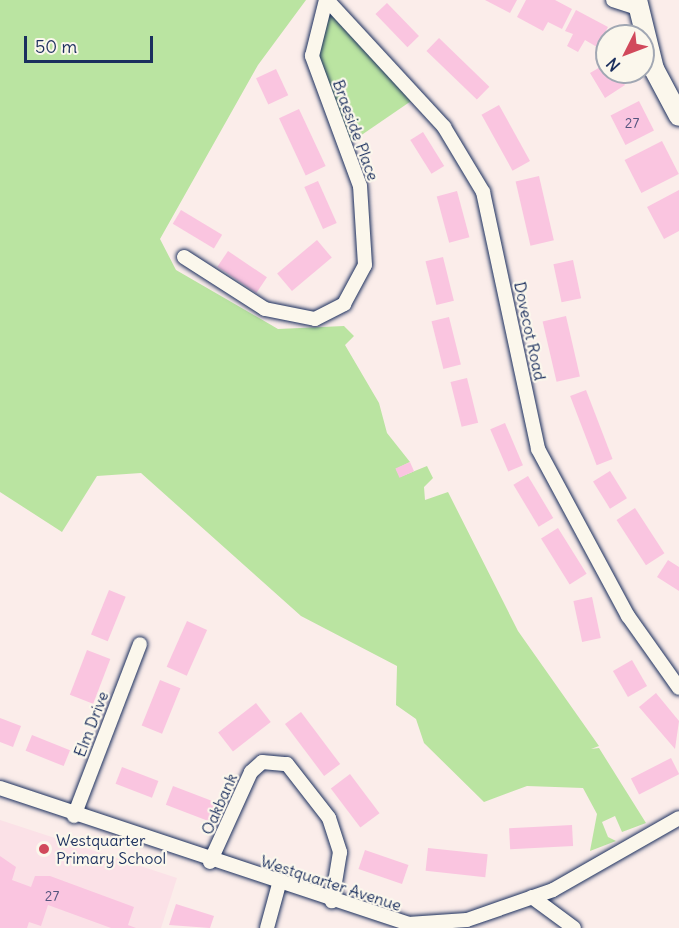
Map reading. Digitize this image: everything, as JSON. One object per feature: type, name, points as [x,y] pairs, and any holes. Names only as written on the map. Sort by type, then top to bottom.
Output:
[{"type":"main road","points":[[638,4],[654,69],[679,116]]},
{"type":"street","name":"Braeside Place","points":[[184,257],[265,309],[315,319],[344,304],[365,265],[360,186],[312,56],[326,0]]},
{"type":"street","name":"Dovecot Road","points":[[326,0],[444,127],[483,192],[538,449],[628,616],[679,688]]},
{"type":"street","points":[[613,0],[638,4]]},
{"type":"street","name":"Elm Drive","points":[[74,816],[140,644]]},
{"type":"street","name":"Oakbank","points":[[210,862],[251,772],[262,762],[287,764],[329,818],[340,852],[332,901]]},
{"type":"street","name":"Westquarter Avenue","points":[[0,788],[74,816],[408,926],[467,920],[532,897],[679,818]]},
{"type":"street","points":[[267,928],[279,884]]},
{"type":"street","points":[[532,897],[573,928]]},
{"type":"shaded area","name":"Westquarter Primary School","points":[[0,820],[177,878],[161,928],[0,928]]},
{"type":"green space","points":[[0,0],[306,0],[258,65],[160,239],[176,270],[278,329],[344,326],[354,336],[345,345],[379,403],[387,433],[410,462],[396,469],[400,477],[427,466],[433,478],[424,487],[425,500],[448,492],[518,631],[599,746],[591,749],[599,748],[646,823],[622,832],[615,816],[602,822],[608,837],[616,841],[590,851],[597,814],[583,788],[527,786],[484,802],[424,743],[416,719],[396,705],[397,666],[301,616],[141,473],[97,476],[62,532],[0,492]]},
{"type":"green space","points":[[325,2],[417,97],[344,147],[312,56]]},
{"type":"building","points":[[485,0],[517,0],[510,13]]},
{"type":"building","points":[[526,0],[555,0],[572,9],[562,29],[548,22],[543,31],[517,17]]},
{"type":"building","points":[[387,3],[419,36],[407,47],[375,14]]},
{"type":"building","points":[[576,10],[602,24],[595,24],[595,46],[585,40],[578,52],[567,46],[573,34],[565,31]]},
{"type":"building","points":[[439,38],[489,87],[477,100],[426,51]]},
{"type":"building","points":[[276,69],[288,95],[268,105],[256,78]]},
{"type":"building","points":[[595,70],[595,81],[590,73]]},
{"type":"building","points":[[597,84],[624,84],[625,85],[605,98]]},
{"type":"building","points":[[639,101],[654,130],[625,145],[610,116]]},
{"type":"building","points":[[499,105],[530,161],[513,171],[482,115]]},
{"type":"building","points":[[299,109],[326,166],[306,175],[279,118]]},
{"type":"building","points":[[423,132],[444,166],[431,174],[410,140]]},
{"type":"building","points":[[662,141],[679,174],[641,193],[625,160]]},
{"type":"building","points":[[539,176],[554,240],[530,246],[516,181]]},
{"type":"building","points":[[318,181],[337,223],[323,229],[304,187]]},
{"type":"building","points":[[679,190],[679,231],[664,239],[647,207]]},
{"type":"building","points":[[457,191],[469,237],[449,243],[437,196]]},
{"type":"building","points":[[181,210],[222,235],[214,248],[173,224]]},
{"type":"building","points":[[317,240],[332,258],[292,291],[277,273]]},
{"type":"building","points":[[228,251],[267,277],[256,293],[217,267]]},
{"type":"building","points":[[443,257],[454,301],[436,305],[426,261]]},
{"type":"building","points":[[573,260],[581,298],[562,302],[553,264]]},
{"type":"building","points":[[566,316],[580,376],[557,382],[543,321]]},
{"type":"building","points":[[449,317],[461,365],[443,369],[432,321]]},
{"type":"building","points":[[467,378],[478,423],[462,427],[451,382]]},
{"type":"building","points":[[586,390],[613,459],[597,465],[570,396]]},
{"type":"building","points":[[505,423],[523,465],[508,472],[490,429]]},
{"type":"building","points":[[410,462],[414,471],[399,478],[395,469]]},
{"type":"building","points":[[610,471],[627,498],[610,509],[593,482]]},
{"type":"building","points":[[528,476],[553,518],[539,527],[513,485]]},
{"type":"building","points":[[635,508],[664,553],[646,565],[617,520]]},
{"type":"building","points":[[558,528],[587,574],[570,584],[541,539]]},
{"type":"building","points":[[668,560],[679,567],[679,591],[657,577]]},
{"type":"building","points":[[109,590],[126,597],[108,641],[91,635]]},
{"type":"building","points":[[592,597],[601,638],[582,642],[573,601]]},
{"type":"building","points":[[187,621],[207,630],[187,676],[167,667]]},
{"type":"building","points":[[87,650],[110,659],[93,704],[70,695]]},
{"type":"building","points":[[632,660],[647,686],[628,697],[613,671]]},
{"type":"building","points":[[160,680],[180,688],[162,734],[142,725]]},
{"type":"building","points":[[656,693],[679,721],[675,749],[639,707]]},
{"type":"building","points":[[256,703],[271,722],[233,751],[218,733]]},
{"type":"building","points":[[301,712],[340,764],[324,776],[285,724]]},
{"type":"building","points":[[0,718],[21,726],[13,747],[0,742]]},
{"type":"building","points":[[32,735],[70,750],[64,766],[26,751]]},
{"type":"building","points":[[671,758],[679,774],[639,794],[631,778]]},
{"type":"building","points":[[122,767],[158,781],[152,798],[116,784]]},
{"type":"building","points":[[350,774],[379,813],[360,828],[331,788]]},
{"type":"building","points":[[173,786],[219,804],[212,822],[166,805]]},
{"type":"building","points":[[572,825],[573,846],[510,849],[509,828]]},
{"type":"building","points":[[428,848],[488,854],[485,877],[426,871]]},
{"type":"building","points":[[365,850],[408,865],[402,884],[358,869]]},
{"type":"building","points":[[0,856],[16,867],[12,880],[31,887],[35,876],[50,876],[134,907],[128,925],[136,928],[111,928],[48,905],[41,926],[29,922],[27,928],[0,928]]},
{"type":"building","points":[[176,904],[214,916],[210,928],[169,925]]},
{"type":"place","name":"Westquarter Primary School","points":[[44,849]]}]
